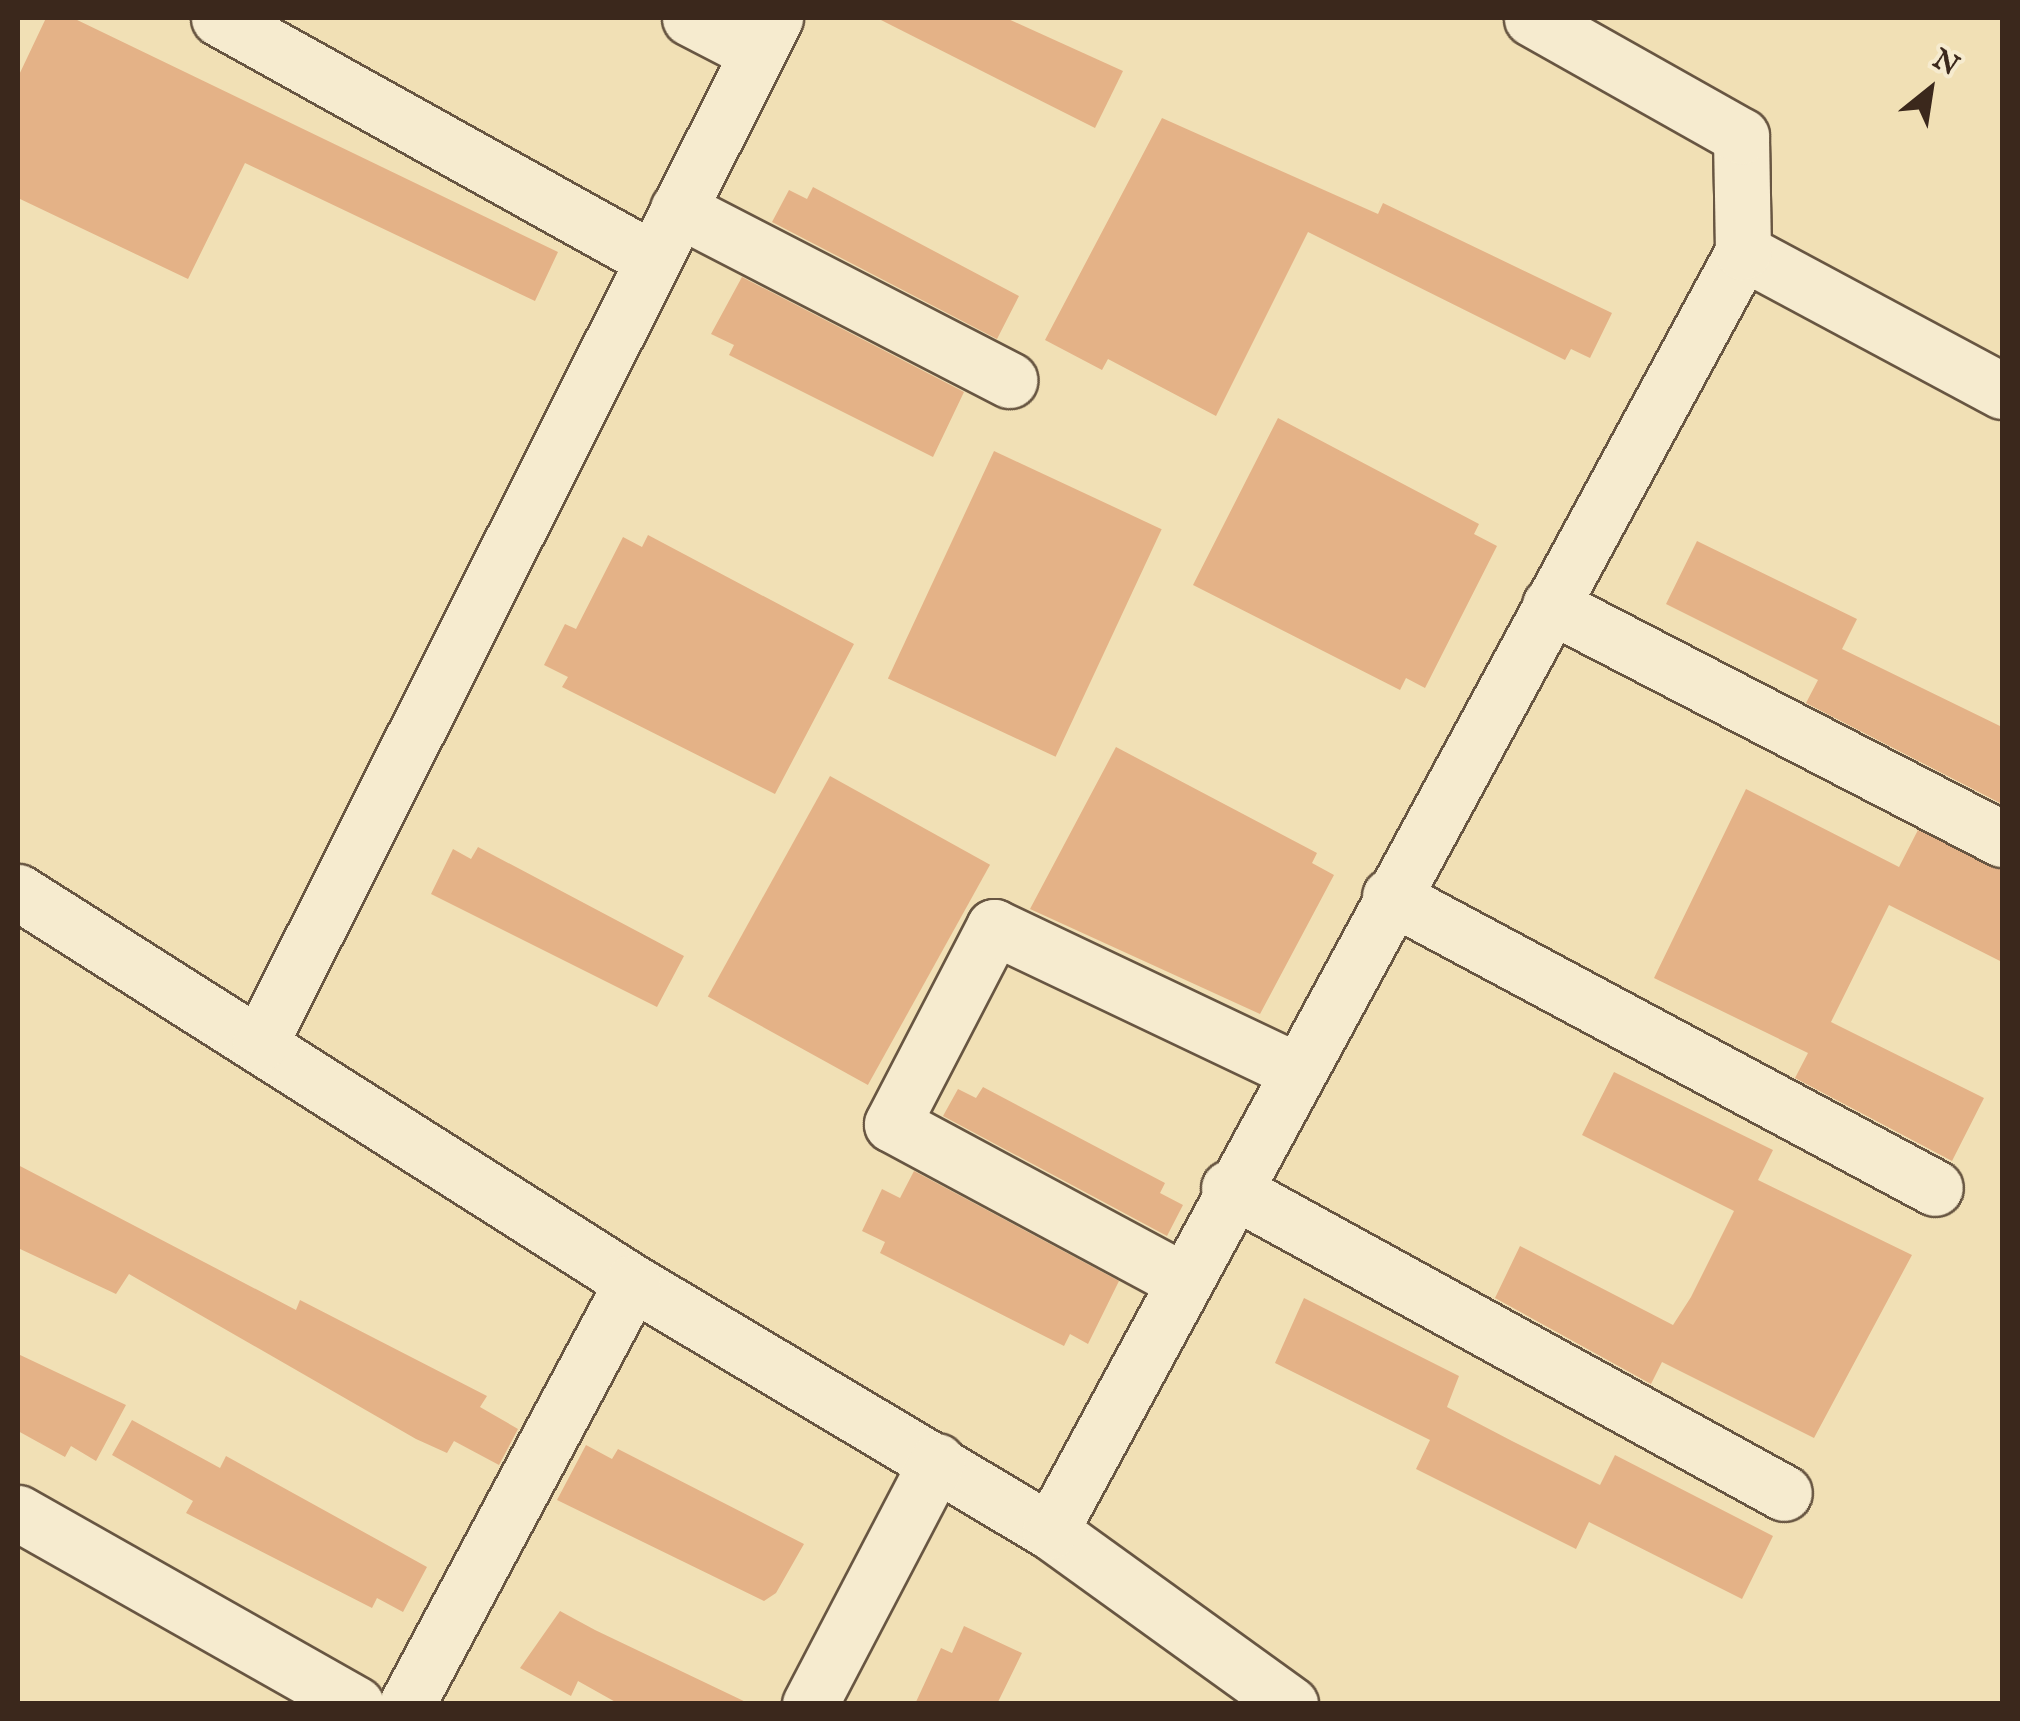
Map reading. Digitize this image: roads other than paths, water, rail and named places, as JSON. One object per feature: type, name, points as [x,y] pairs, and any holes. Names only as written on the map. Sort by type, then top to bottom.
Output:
[{"type":"street","points":[[220,18],[652,259]]},
{"type":"street","points":[[260,1043],[766,35],[690,18]]},
{"type":"street","points":[[1050,1530],[1180,1278],[1743,252],[1741,136],[1532,18]]},
{"type":"street","points":[[678,209],[1009,380]]},
{"type":"street","points":[[1743,252],[2002,391]]},
{"type":"street","points":[[1550,605],[2002,840]]},
{"type":"street","points":[[1390,896],[1935,1188]]},
{"type":"street","points":[[24,912],[260,1043],[632,1282],[1050,1530],[1290,1704]]},
{"type":"street","points":[[1180,1278],[892,1124],[994,926],[1295,1070]]},
{"type":"street","points":[[1230,1188],[1784,1493]]},
{"type":"street","points":[[406,1704],[632,1282]]},
{"type":"street","points":[[810,1704],[937,1461]]},
{"type":"street","points":[[18,1513],[356,1704]]}]
